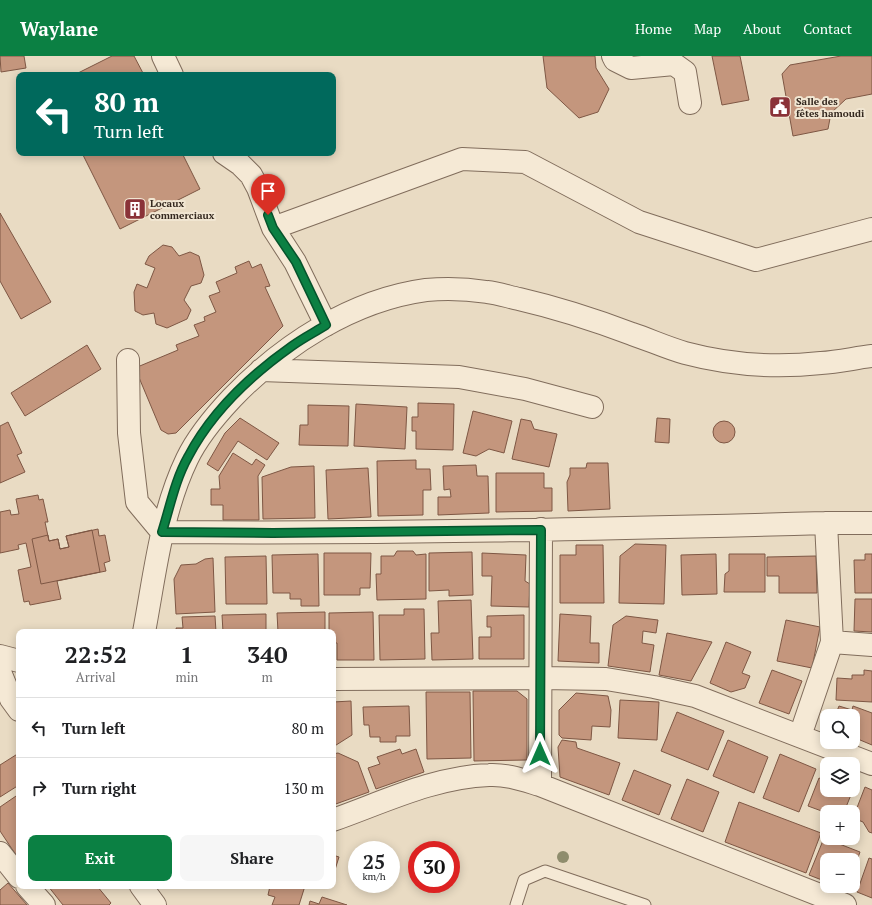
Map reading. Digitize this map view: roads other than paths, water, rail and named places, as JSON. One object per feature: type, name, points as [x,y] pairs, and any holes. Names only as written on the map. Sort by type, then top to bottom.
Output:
[{"type":"street","points":[[163,56],[171,72]]},
{"type":"street","points":[[613,56],[615,60],[632,68],[674,64],[685,72],[690,103]]},
{"type":"street","points":[[228,156],[240,164],[251,175],[258,188],[273,228],[296,262],[326,325]]},
{"type":"street","points":[[273,228],[462,159],[525,162],[639,222],[756,260],[872,229]]},
{"type":"street","points":[[145,629],[162,532],[173,494],[188,457],[203,432],[218,413],[261,370],[292,346],[326,325],[376,302],[427,290],[455,289],[489,292],[572,313],[684,353],[747,365],[778,366],[821,363],[872,356]]},
{"type":"street","points":[[128,360],[129,433],[137,502],[162,532],[273,533],[541,530],[872,523]]},
{"type":"street","points":[[261,370],[459,377],[525,389],[592,407]]},
{"type":"street","points":[[800,736],[832,642],[826,523]]},
{"type":"street","points":[[540,785],[541,530]]},
{"type":"street","points":[[832,642],[872,645]]},
{"type":"street","points":[[0,656],[16,660]]},
{"type":"street","points":[[0,672],[11,699],[16,706]]},
{"type":"street","points":[[336,679],[606,679],[695,696],[872,764]]},
{"type":"street","points":[[336,819],[408,792],[452,779],[490,775],[516,778],[540,785],[845,905]]},
{"type":"street","points":[[0,853],[16,873]]},
{"type":"street","points":[[30,889],[44,905]]},
{"type":"lane","points":[[516,905],[524,880],[545,871],[645,905]]},
{"type":"place","name":"Salle des fêtes hamoudi","points":[[780,107]]},
{"type":"place","name":"Locaux commerciaux","points":[[135,209]]}]
